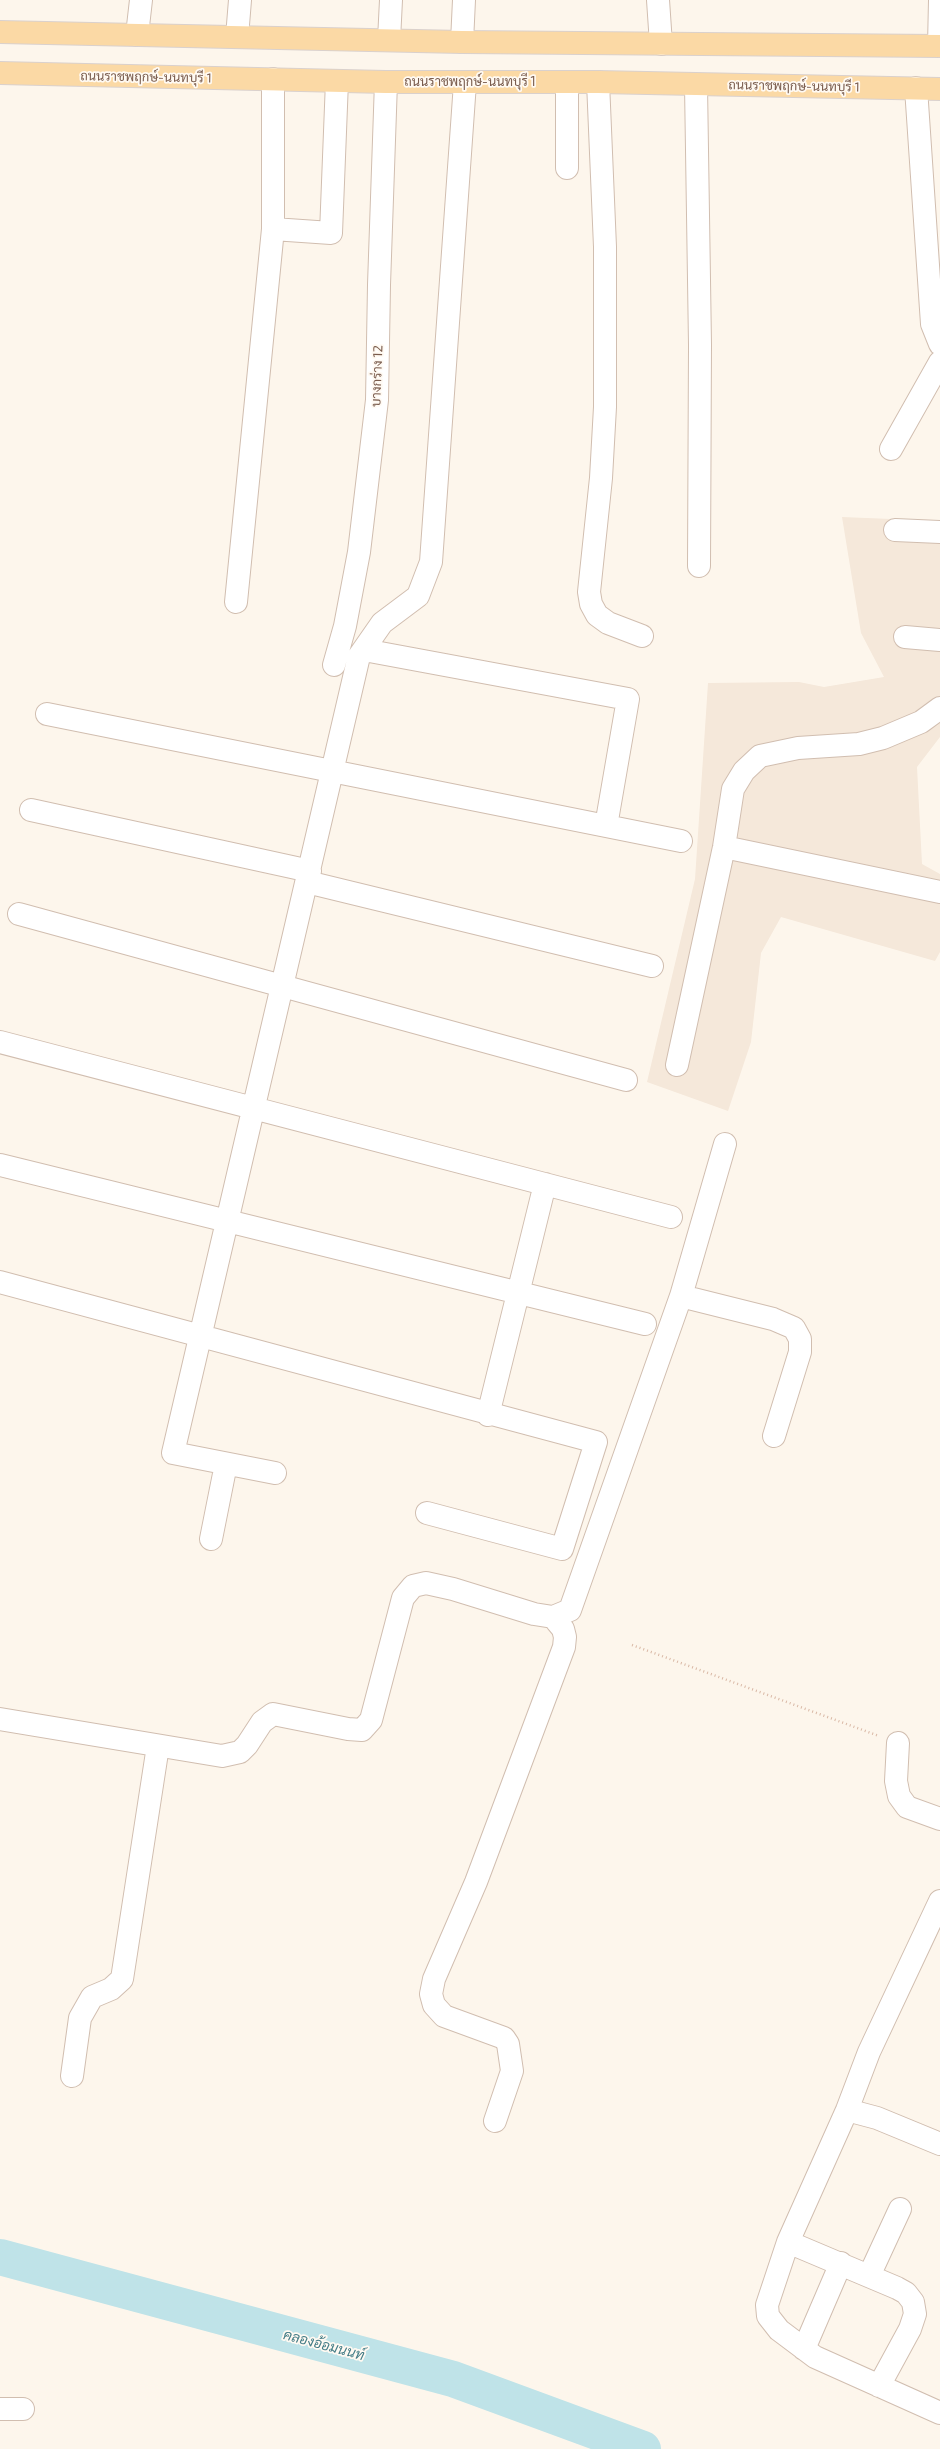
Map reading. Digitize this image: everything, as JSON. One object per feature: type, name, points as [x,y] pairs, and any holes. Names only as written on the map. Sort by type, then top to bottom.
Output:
[{"type":"main road","points":[[0,32],[462,42],[940,46]]},
{"type":"main road","name":"ถนนราชพฤกษ์-นนทบุรี 1","points":[[0,73],[386,82],[598,82],[940,89]]},
{"type":"street","points":[[137,35],[141,0]]},
{"type":"street","points":[[237,37],[240,0]]},
{"type":"street","points":[[389,40],[390,0]]},
{"type":"street","points":[[462,42],[464,0]]},
{"type":"street","points":[[658,0],[661,44]]},
{"type":"street","points":[[940,0],[940,46]]},
{"type":"street","points":[[236,602],[273,229],[273,79]]},
{"type":"street","points":[[273,229],[331,233],[337,81]]},
{"type":"street","name":"บางกร่าง 12","points":[[334,665],[345,626],[359,552],[377,400],[379,285],[386,82]]},
{"type":"street","points":[[567,82],[567,168]]},
{"type":"street","points":[[598,82],[606,247],[605,407],[601,478],[589,592],[591,604],[598,615],[608,623],[642,636]]},
{"type":"street","points":[[275,1473],[173,1453],[309,876],[359,656],[382,623],[418,596],[431,562],[465,83]]},
{"type":"street","points":[[696,85],[700,344],[699,566]]},
{"type":"street","points":[[916,88],[934,261],[936,308],[932,324],[940,344]]},
{"type":"street","points":[[891,449],[940,362]]},
{"type":"street","points":[[895,530],[940,532]]},
{"type":"street","points":[[905,637],[940,640]]},
{"type":"street","points":[[364,650],[628,698],[606,826]]},
{"type":"street","points":[[677,1065],[724,848],[733,790],[744,771],[760,756],[798,748],[859,744],[883,738],[921,722],[940,708]]},
{"type":"street","points":[[47,714],[333,773],[681,841]]},
{"type":"street","points":[[31,810],[309,876],[652,966]]},
{"type":"street","points":[[724,848],[940,892]]},
{"type":"street","points":[[19,914],[626,1080]]},
{"type":"street","points":[[0,1042],[671,1217]]},
{"type":"street","points":[[0,1719],[222,1756],[240,1752],[247,1745],[262,1722],[273,1714],[348,1729],[362,1730],[371,1720],[403,1598],[413,1586],[426,1583],[453,1589],[534,1614],[553,1617],[570,1610],[681,1296],[725,1144]]},
{"type":"street","points":[[0,1166],[645,1324]]},
{"type":"street","points":[[488,1415],[545,1184]]},
{"type":"street","points":[[0,1282],[488,1415],[596,1442],[562,1549],[427,1514]]},
{"type":"street","points":[[681,1296],[773,1319],[794,1328],[800,1340],[800,1352],[774,1436]]},
{"type":"street","points":[[211,1539],[226,1464]]},
{"type":"street","points":[[495,2121],[512,2071],[508,2044],[504,2038],[444,2016],[434,2005],[431,1994],[434,1979],[476,1882],[564,1647],[565,1637],[563,1629],[553,1617]]},
{"type":"street","points":[[898,1743],[896,1781],[899,1796],[907,1807],[940,1819]]},
{"type":"street","points":[[72,2076],[80,2018],[92,1998],[111,1989],[122,1979],[158,1746]]},
{"type":"street","points":[[940,1901],[869,2052],[847,2110],[788,2242],[767,2305],[768,2316],[779,2330],[815,2357],[940,2413]]},
{"type":"street","points":[[847,2110],[877,2118],[940,2144]]},
{"type":"street","points":[[869,2276],[900,2209]]},
{"type":"street","points":[[788,2242],[841,2263],[906,2293],[913,2302],[915,2314],[910,2329],[879,2386]]},
{"type":"street","points":[[804,2349],[841,2263]]},
{"type":"street","points":[[0,2409],[23,2409]]},
{"type":"path","points":[[632,1645],[898,1743]]},
{"type":"shaded area","points":[[842,517],[940,521],[940,737],[917,767],[922,864],[940,874],[940,952],[935,961],[781,917],[761,953],[751,1042],[728,1111],[647,1082],[695,879],[708,683],[799,682],[824,687],[884,677],[861,633]]},
{"type":"waterway","name":"คลองอ้อมนนท์","points":[[0,2257],[453,2379],[643,2449]]}]
